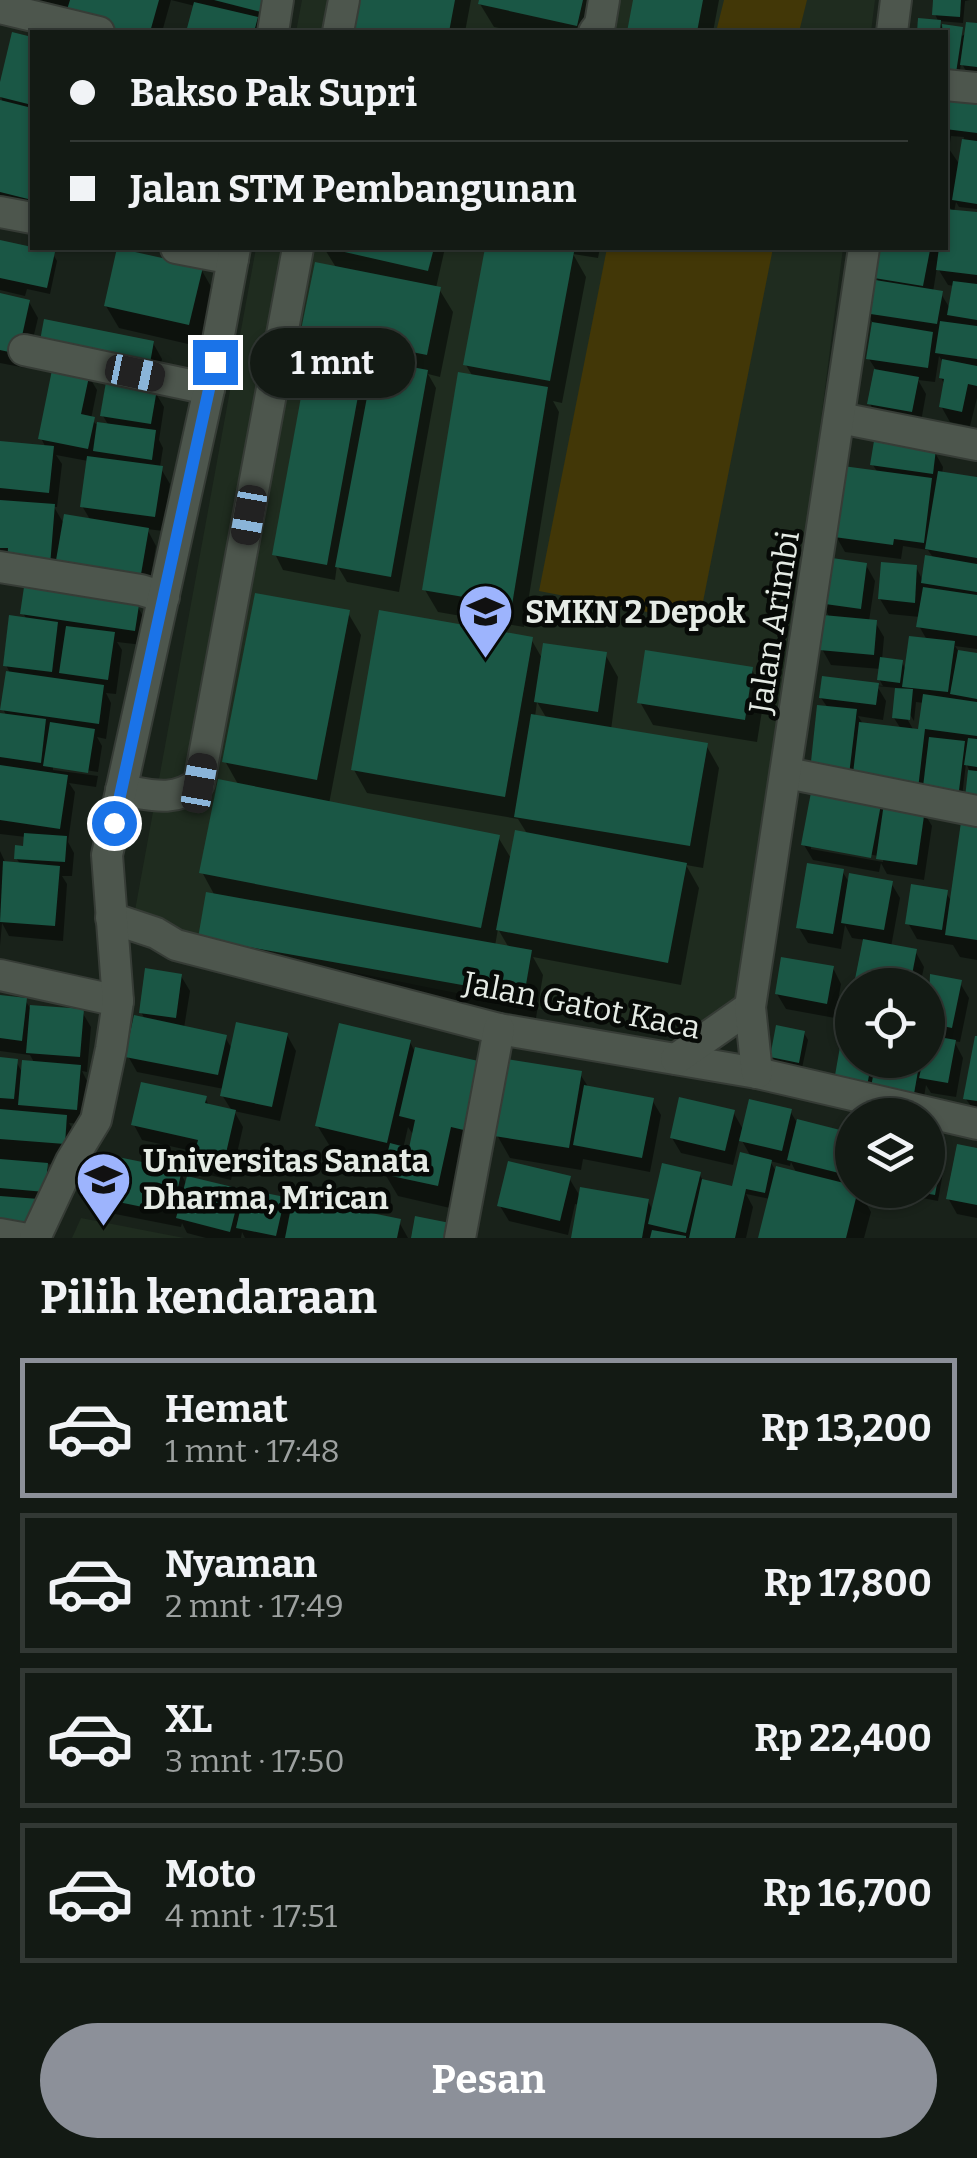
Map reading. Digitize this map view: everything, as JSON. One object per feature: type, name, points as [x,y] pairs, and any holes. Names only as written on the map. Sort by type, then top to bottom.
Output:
[{"type":"street","points":[[272,30],[278,0]]},
{"type":"street","points":[[338,30],[344,0]]},
{"type":"street","points":[[596,30],[604,0]]},
{"type":"street","points":[[892,30],[896,0]]},
{"type":"street","points":[[0,8],[91,30]]},
{"type":"street","points":[[948,85],[977,88]]},
{"type":"street","points":[[0,212],[30,218]]},
{"type":"street","points":[[35,1238],[71,1161],[96,1120],[118,1001],[108,856],[209,389],[234,253],[199,250]]},
{"type":"street","points":[[121,790],[168,798],[185,794],[199,783],[298,250]]},
{"type":"street","name":"Jalan Arimbi","points":[[757,1073],[750,1007],[864,250]]},
{"type":"street","points":[[24,350],[209,389]]},
{"type":"street","points":[[840,418],[977,445]]},
{"type":"street","points":[[0,567],[164,597]]},
{"type":"street","points":[[786,772],[977,811]]},
{"type":"street","name":"Jalan Gatot Kaca","points":[[111,918],[156,933],[176,945],[499,1029],[757,1073],[977,1124]]},
{"type":"street","name":"Jalan Gatot Kaca","points":[[117,960],[176,945]]},
{"type":"street","points":[[0,975],[118,1001]]},
{"type":"street","points":[[676,1059],[750,1007]]},
{"type":"street","points":[[460,1238],[499,1029]]},
{"type":"street","points":[[0,1234],[22,1238]]},
{"type":"shaded area","points":[[302,0],[875,0],[871,30],[296,30]]},
{"type":"shaded area","points":[[724,0],[807,0],[800,30],[716,30]]},
{"type":"shaded area","name":"SMKN 2 Depok","points":[[256,250],[843,250],[754,943],[740,997],[703,1027],[666,1035],[192,940],[134,916]]},
{"type":"shaded area","points":[[607,250],[773,250],[699,622],[539,591]]},
{"type":"shaded area","name":"Universitas Sanata Dharma, Mrican","points":[[81,1218],[184,1238],[72,1238]]},
{"type":"building","points":[[70,0],[159,0],[151,30],[120,30],[65,16]]},
{"type":"building","points":[[214,0],[264,0],[261,12]]},
{"type":"building","points":[[357,0],[455,0],[449,30],[351,30]]},
{"type":"building","points":[[479,0],[583,0],[577,26],[478,4]]},
{"type":"building","points":[[633,0],[703,0],[697,30],[627,30]]},
{"type":"building","points":[[933,0],[961,0],[960,17],[932,15]]},
{"type":"building","points":[[194,2],[258,17],[255,30],[187,30]]},
{"type":"building","points":[[918,18],[941,20],[940,30],[917,30]]},
{"type":"building","points":[[966,22],[977,23],[977,67],[960,65]]},
{"type":"building","points":[[942,24],[963,27],[956,73],[948,72],[948,30],[942,30]]},
{"type":"building","points":[[12,32],[30,36],[30,104],[0,97]]},
{"type":"building","points":[[948,97],[977,102],[977,133],[948,129]]},
{"type":"building","points":[[0,100],[30,108],[30,200],[0,192]]},
{"type":"building","points":[[962,139],[977,141],[977,204],[952,200]]},
{"type":"building","points":[[948,209],[977,212],[977,275],[936,270],[939,250],[948,250]]},
{"type":"building","points":[[0,240],[30,247],[30,250],[55,252],[47,288],[0,278]]},
{"type":"building","points":[[117,250],[203,267],[189,325],[104,306]]},
{"type":"building","points":[[336,250],[433,250],[428,271]]},
{"type":"building","points":[[485,250],[574,252],[550,381],[463,365]]},
{"type":"building","points":[[879,250],[930,250],[923,286],[874,278]]},
{"type":"building","points":[[315,262],[441,287],[427,355],[301,330]]},
{"type":"building","points":[[869,279],[943,291],[937,324],[864,313]]},
{"type":"building","points":[[953,281],[977,284],[977,320],[947,315]]},
{"type":"building","points":[[0,293],[30,300],[18,354],[0,350]]},
{"type":"building","points":[[44,319],[154,341],[149,369],[39,346]]},
{"type":"building","points":[[940,321],[977,326],[977,359],[935,353]]},
{"type":"building","points":[[872,322],[933,332],[928,368],[866,359]]},
{"type":"building","points":[[310,348],[365,358],[327,565],[272,555]]},
{"type":"building","points":[[942,359],[977,366],[977,386],[968,384],[962,412],[939,407],[944,379],[939,378]]},
{"type":"building","points":[[374,360],[428,370],[391,577],[335,567]]},
{"type":"building","points":[[53,365],[90,372],[81,414],[95,417],[88,449],[38,439]]},
{"type":"building","points":[[874,369],[919,377],[912,412],[867,404]]},
{"type":"building","points":[[458,372],[548,387],[512,605],[422,590]]},
{"type":"building","points":[[106,382],[157,389],[151,424],[100,416]]},
{"type":"building","points":[[97,422],[156,430],[152,460],[93,451]]},
{"type":"building","points":[[0,441],[54,446],[49,493],[0,488]]},
{"type":"building","points":[[874,441],[936,449],[933,474],[870,465]]},
{"type":"building","points":[[87,456],[163,466],[155,517],[80,507]]},
{"type":"building","points":[[843,466],[932,478],[924,543],[894,539],[893,545],[834,537]]},
{"type":"building","points":[[938,471],[977,477],[977,558],[925,549]]},
{"type":"building","points":[[0,500],[55,504],[50,566],[7,563],[8,548],[0,548]]},
{"type":"building","points":[[64,514],[149,528],[140,580],[55,566]]},
{"type":"building","points":[[925,555],[977,564],[977,592],[921,583]]},
{"type":"building","points":[[825,557],[867,563],[861,609],[818,603]]},
{"type":"building","points":[[881,562],[917,565],[915,603],[878,599]]},
{"type":"building","points":[[24,587],[139,605],[135,631],[20,614]]},
{"type":"building","points":[[923,587],[977,595],[977,636],[916,627]]},
{"type":"building","points":[[255,593],[350,610],[317,780],[222,762]]},
{"type":"building","points":[[379,610],[533,637],[505,797],[351,770]]},
{"type":"building","points":[[9,615],[58,622],[52,672],[3,666]]},
{"type":"building","points":[[823,615],[877,620],[874,655],[819,650]]},
{"type":"building","points":[[66,626],[115,632],[108,680],[59,673]]},
{"type":"building","points":[[909,636],[955,641],[948,692],[902,687]]},
{"type":"building","points":[[543,643],[607,652],[598,712],[534,702]]},
{"type":"building","points":[[645,650],[753,667],[745,720],[637,703]]},
{"type":"building","points":[[958,650],[977,653],[977,699],[950,694]]},
{"type":"building","points":[[880,657],[903,660],[900,683],[877,680]]},
{"type":"building","points":[[6,671],[104,685],[99,724],[0,710]]},
{"type":"building","points":[[822,676],[879,683],[876,705],[819,698]]},
{"type":"building","points":[[895,688],[913,689],[910,720],[892,718]]},
{"type":"building","points":[[923,694],[977,702],[977,736],[925,729],[918,789],[852,782],[859,722],[918,729]]},
{"type":"building","points":[[817,705],[857,709],[849,775],[810,771]]},
{"type":"building","points":[[0,713],[46,719],[41,763],[0,757]]},
{"type":"building","points":[[531,714],[708,743],[690,846],[514,817]]},
{"type":"building","points":[[50,722],[95,729],[88,773],[43,766]]},
{"type":"building","points":[[929,737],[965,741],[958,799],[922,795]]},
{"type":"building","points":[[968,738],[977,739],[977,767],[964,765]]},
{"type":"building","points":[[0,765],[68,775],[60,829],[0,820]]},
{"type":"building","points":[[968,770],[977,771],[977,808],[964,807]]},
{"type":"building","points":[[218,779],[500,835],[481,928],[199,873]]},
{"type":"building","points":[[812,787],[882,799],[871,858],[801,845]]},
{"type":"building","points":[[884,803],[925,809],[917,865],[876,859]]},
{"type":"building","points":[[961,822],[977,824],[977,940],[945,935]]},
{"type":"building","points":[[515,830],[687,863],[668,963],[496,930]]},
{"type":"building","points":[[24,833],[67,836],[65,862],[14,859],[15,845],[23,846]]},
{"type":"building","points":[[3,861],[60,866],[55,926],[0,922]]},
{"type":"building","points":[[807,863],[844,869],[833,934],[796,928]]},
{"type":"building","points":[[849,873],[893,881],[884,930],[841,923]]},
{"type":"building","points":[[911,884],[948,890],[942,930],[905,924]]},
{"type":"building","points":[[206,892],[532,950],[524,996],[198,938]]},
{"type":"building","points":[[863,939],[917,949],[913,968],[857,968]]},
{"type":"building","points":[[781,957],[834,966],[827,1004],[775,994]]},
{"type":"building","points":[[145,968],[182,974],[176,1018],[139,1013]]},
{"type":"building","points":[[945,977],[962,980],[952,1028],[945,1027]]},
{"type":"building","points":[[0,995],[27,998],[22,1041],[0,1038]]},
{"type":"building","points":[[30,1005],[84,1009],[80,1057],[26,1053]]},
{"type":"building","points":[[134,1015],[227,1035],[218,1075],[125,1057]]},
{"type":"building","points":[[236,1022],[288,1033],[272,1107],[220,1096]]},
{"type":"building","points":[[339,1023],[411,1040],[387,1143],[315,1126]]},
{"type":"building","points":[[776,1025],[805,1031],[799,1063],[770,1057]]},
{"type":"building","points":[[977,1036],[977,1101],[963,1099]]},
{"type":"building","points":[[945,1038],[956,1040],[948,1083],[919,1078],[945,1078]]},
{"type":"building","points":[[415,1047],[483,1062],[468,1131],[451,1127],[438,1186],[382,1174],[390,1143],[409,1148],[415,1120],[399,1116]]},
{"type":"building","points":[[0,1057],[18,1059],[14,1099],[0,1098]]},
{"type":"building","points":[[507,1059],[582,1071],[569,1148],[494,1136]]},
{"type":"building","points":[[22,1060],[81,1065],[77,1110],[18,1105]]},
{"type":"building","points":[[835,1075],[869,1078],[867,1086],[834,1081]]},
{"type":"building","points":[[873,1078],[917,1078],[913,1098],[869,1098]]},
{"type":"building","points":[[141,1082],[207,1096],[205,1103],[236,1110],[223,1166],[193,1159],[198,1140],[131,1125]]},
{"type":"building","points":[[584,1085],[654,1098],[642,1158],[573,1145]]},
{"type":"building","points":[[679,1097],[735,1110],[725,1151],[670,1138]]},
{"type":"building","points":[[749,1099],[792,1109],[782,1151],[739,1141]]},
{"type":"building","points":[[0,1109],[67,1115],[65,1144],[0,1139]]},
{"type":"building","points":[[797,1119],[835,1129],[835,1172],[787,1160]]},
{"type":"building","points":[[957,1144],[977,1148],[977,1205],[946,1199]]},
{"type":"building","points":[[740,1152],[772,1160],[765,1193],[746,1189],[735,1238],[689,1238],[702,1179],[732,1186]]},
{"type":"building","points":[[98,1153],[182,1170],[172,1213],[89,1196]]},
{"type":"building","points":[[0,1159],[48,1163],[45,1192],[0,1188]]},
{"type":"building","points":[[508,1161],[571,1176],[560,1221],[497,1206]]},
{"type":"building","points":[[662,1163],[701,1172],[686,1233],[648,1224]]},
{"type":"building","points":[[776,1166],[835,1181],[835,1208],[854,1208],[846,1238],[758,1238]]},
{"type":"building","points":[[187,1176],[241,1189],[230,1232],[176,1218]]},
{"type":"building","points":[[580,1187],[649,1199],[642,1238],[571,1238]]},
{"type":"building","points":[[245,1189],[285,1197],[276,1236],[236,1228]]},
{"type":"building","points":[[0,1196],[39,1199],[36,1235],[0,1232]]},
{"type":"building","points":[[293,1197],[401,1219],[397,1238],[285,1238]]},
{"type":"building","points":[[415,1216],[460,1225],[457,1238],[411,1238]]},
{"type":"building","points":[[652,1230],[686,1236],[686,1238],[650,1238]]},
{"type":"place","name":"SMKN 2 Depok","points":[[486,661]]},
{"type":"place","name":"Universitas Sanata Dharma, Mrican","points":[[104,1228]]},
{"type":"route","points":[[114,823],[215,362]]}]
